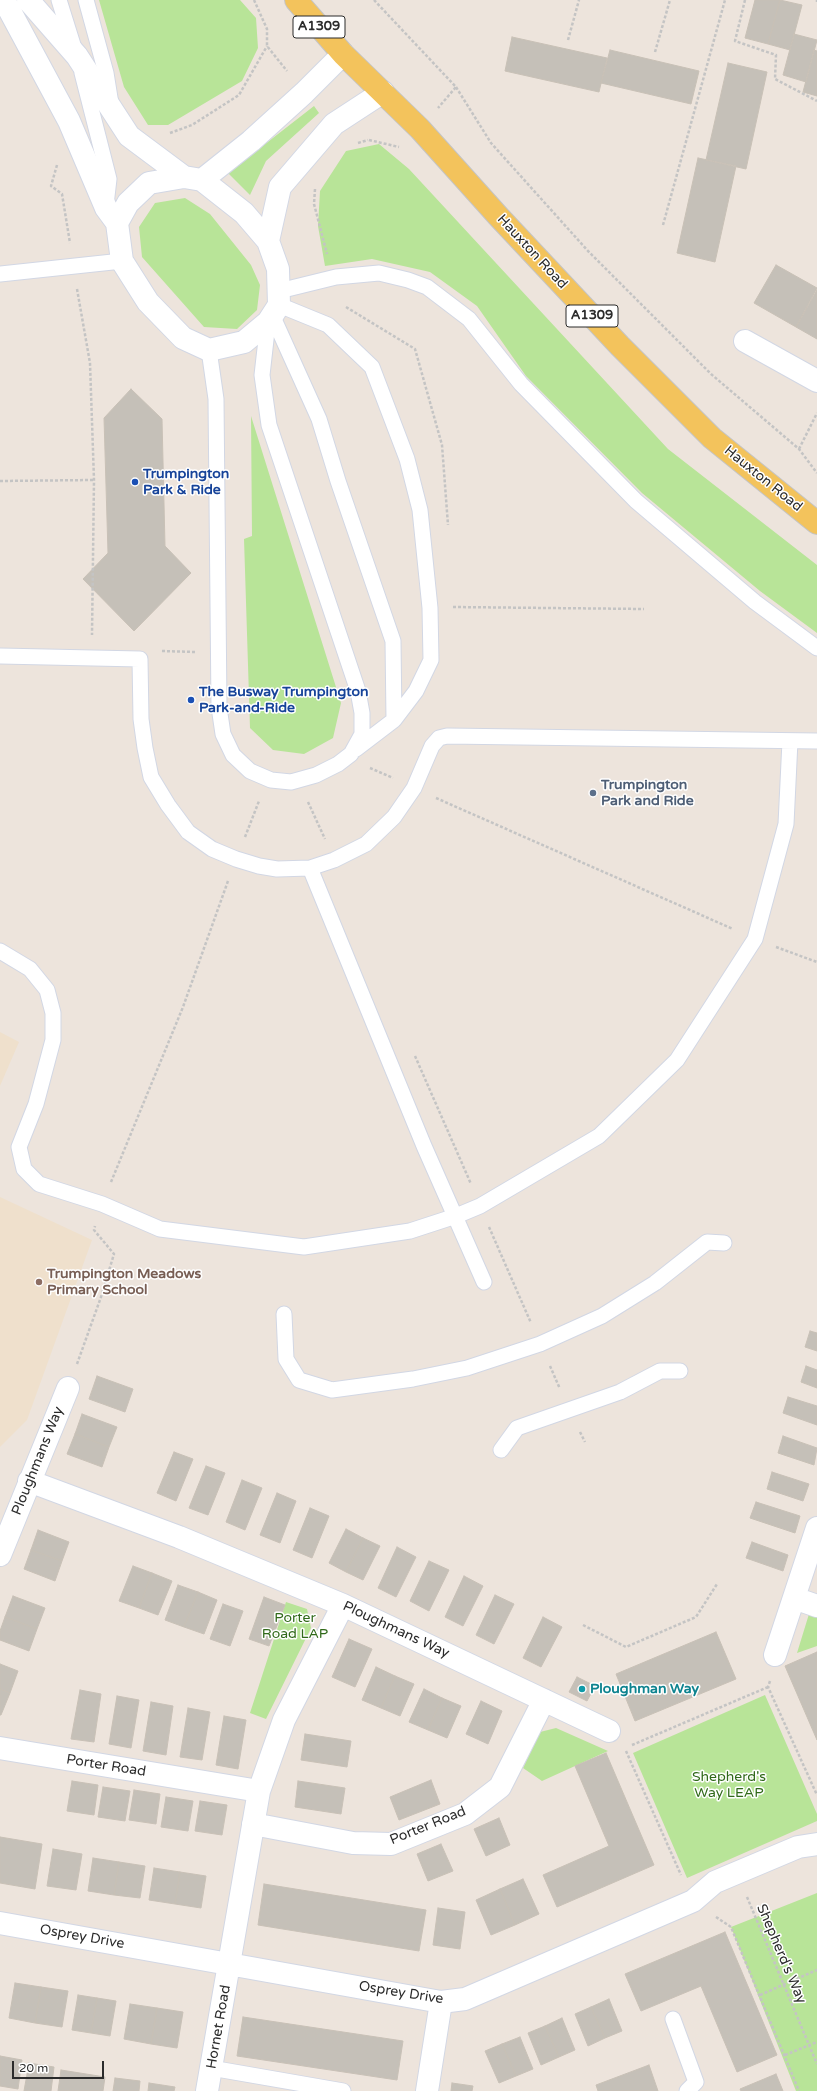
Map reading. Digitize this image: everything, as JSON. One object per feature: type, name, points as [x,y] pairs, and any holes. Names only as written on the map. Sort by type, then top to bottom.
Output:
[{"type":"main road","name":"Hauxton Road","points":[[296,0],[343,54],[420,129],[498,217],[614,340],[712,438],[817,523]]},
{"type":"street","points":[[4,0],[69,121],[91,175],[111,215],[122,261],[148,302],[183,338],[209,350],[244,342],[275,309],[278,269],[268,241],[244,213],[129,136],[112,113],[77,56],[28,0]]},
{"type":"street","points":[[111,215],[128,203],[149,183],[193,178],[251,141],[304,93],[343,54]]},
{"type":"street","points":[[268,241],[280,187],[334,124],[383,92]]},
{"type":"street","points":[[745,341],[817,381]]},
{"type":"street","name":"Ploughmans Way","points":[[0,1555],[68,1388]]},
{"type":"street","name":"Ploughmans Way","points":[[30,1481],[179,1537],[343,1605],[609,1731]]},
{"type":"street","points":[[775,1655],[817,1528]]},
{"type":"street","points":[[794,1598],[817,1606]]},
{"type":"street","points":[[230,1963],[259,1791],[284,1720],[343,1605]]},
{"type":"street","name":"Porter Road","points":[[253,1824],[353,1843],[391,1844],[465,1814],[500,1787],[544,1700]]},
{"type":"street","name":"Porter Road","points":[[0,1748],[259,1791]]},
{"type":"street","name":"Osprey Drive","points":[[0,1923],[441,2002],[465,1999],[693,1902],[715,1882],[807,1846]]},
{"type":"street","name":"Hornet Road","points":[[207,2091],[230,1963]]},
{"type":"street","points":[[427,2091],[441,2002]]},
{"type":"lane","points":[[59,0],[77,56],[109,179],[111,215]]},
{"type":"lane","points":[[86,0],[106,73],[112,113]]},
{"type":"lane","points":[[0,274],[122,261]]},
{"type":"lane","points":[[275,309],[336,277],[379,272],[427,287],[469,319],[521,384],[636,501],[756,602],[817,648]]},
{"type":"lane","points":[[209,350],[216,399],[219,706],[223,734],[233,755],[250,771],[271,780],[291,782],[316,775],[338,764],[394,720],[416,691],[431,660],[430,608],[420,510],[407,459],[372,367],[328,325],[275,309]]},
{"type":"lane","points":[[275,309],[295,369],[319,419],[338,481],[392,641],[394,720]]},
{"type":"lane","points":[[275,309],[262,375],[269,425],[356,683],[362,713],[362,734],[351,754]]},
{"type":"lane","points":[[0,656],[140,659],[141,719],[145,748],[151,777],[168,805],[188,832],[212,850],[259,866],[277,869],[310,868],[334,860],[366,844],[394,818],[414,788],[432,746],[438,738],[447,736],[817,742]]},
{"type":"lane","points":[[0,951],[30,969],[47,990],[53,1014],[53,1040],[36,1104],[19,1147],[24,1169],[38,1184],[102,1204],[160,1230],[304,1247],[410,1231],[456,1216],[480,1206],[599,1136],[678,1060],[755,939],[786,824],[790,741]]},
{"type":"lane","points":[[310,868],[424,1146],[484,1282]]},
{"type":"lane","points":[[284,1314],[286,1359],[299,1380],[332,1390],[429,1376],[467,1368],[540,1344],[602,1316],[655,1283],[707,1242],[724,1243]]},
{"type":"lane","points":[[501,1450],[517,1428],[620,1392],[660,1370],[680,1371]]},
{"type":"lane","points":[[672,2019],[696,2082],[687,2091]]},
{"type":"lane","points":[[211,2068],[343,2091]]},
{"type":"path","points":[[139,144],[192,125],[239,94],[267,46],[267,29],[254,0]]},
{"type":"path","points":[[374,0],[456,87],[491,143],[588,251],[711,374],[800,449],[817,473]]},
{"type":"path","points":[[568,40],[579,0]]},
{"type":"path","points":[[656,52],[670,0]]},
{"type":"path","points":[[663,225],[724,0]]},
{"type":"path","points":[[745,0],[735,41],[776,55],[775,79],[817,101]]},
{"type":"path","points":[[267,46],[304,93]]},
{"type":"path","points":[[420,129],[456,87]]},
{"type":"path","points":[[355,144],[368,140]]},
{"type":"path","points":[[58,161],[51,186],[62,194],[90,363],[94,480],[92,657]]},
{"type":"path","points":[[62,194],[91,175]]},
{"type":"path","points":[[316,183],[314,204],[324,247],[336,277]]},
{"type":"path","points":[[800,449],[817,413]]},
{"type":"path","points":[[0,481],[94,480]]},
{"type":"path","points":[[453,608],[644,609]]},
{"type":"path","points":[[368,767],[755,939],[817,962]]},
{"type":"path","points":[[306,799],[334,860]]},
{"type":"path","points":[[68,1388],[101,1296],[114,1254],[94,1230],[102,1204],[183,1007],[236,859],[259,800]]},
{"type":"path","points":[[412,1049],[540,1344],[585,1442]]},
{"type":"path","points":[[583,1625],[626,1646],[696,1617],[717,1584]]},
{"type":"path","points":[[775,1655],[768,1688],[817,1795]]},
{"type":"path","points":[[624,1748],[768,1688]]},
{"type":"path","points":[[609,1731],[624,1748],[693,1902],[731,1927],[799,2091]]},
{"type":"path","name":"Shepherd's Way","points":[[736,1873],[817,2064]]},
{"type":"path","points":[[760,1995],[817,1970]]},
{"type":"path","points":[[785,2055],[817,2042]]},
{"type":"shaded area","points":[[0,1032],[19,1042],[0,1086]]},
{"type":"shaded area","name":"Trumpington Meadows Primary School","points":[[0,1197],[92,1240],[27,1420],[0,1447]]},
{"type":"green space","points":[[99,0],[240,0],[256,18],[258,48],[242,81],[168,125],[148,125],[124,87]]},
{"type":"green space","points":[[314,106],[319,113],[266,161],[250,195],[228,173]]},
{"type":"green space","points":[[379,144],[409,169],[668,449],[817,565],[817,633],[760,591],[642,493],[526,376],[477,306],[430,272],[372,259],[325,266],[318,226],[320,191],[346,151]]},
{"type":"green space","points":[[185,198],[210,214],[251,265],[260,285],[257,310],[237,329],[204,327],[142,257],[139,227],[155,203]]},
{"type":"green space","points":[[251,416],[341,703],[333,738],[304,754],[273,750],[250,728],[244,539],[252,536]]},
{"type":"green space","name":"Porter Road LAP","points":[[286,1602],[307,1609],[311,1628],[266,1719],[250,1713]]},
{"type":"green space","points":[[809,1614],[817,1617],[817,1646],[797,1653]]},
{"type":"green space","name":"Shepherd's Way LEAP","points":[[765,1695],[817,1814],[817,1821],[687,1878],[633,1753]]},
{"type":"green space","points":[[556,1728],[608,1751],[542,1781],[523,1768],[540,1732]]},
{"type":"green space","points":[[817,1893],[817,2091],[796,2091],[731,1927]]},
{"type":"building","points":[[755,0],[780,0],[768,44],[745,38]]},
{"type":"building","points":[[780,0],[802,5],[790,50],[768,44]]},
{"type":"building","points":[[794,34],[817,40],[806,82],[783,75]]},
{"type":"building","points":[[512,37],[607,58],[599,92],[505,71]]},
{"type":"building","points":[[610,50],[699,71],[691,104],[601,83]]},
{"type":"building","points":[[814,50],[817,51],[817,96],[803,92]]},
{"type":"building","points":[[728,63],[767,72],[746,169],[706,160]]},
{"type":"building","points":[[698,158],[736,166],[715,262],[677,253]]},
{"type":"building","points":[[776,265],[817,288],[796,327],[754,303]]},
{"type":"building","points":[[817,290],[817,339],[796,327]]},
{"type":"building","name":"Trumpington Park & Ride","points":[[131,389],[162,419],[165,546],[191,573],[134,631],[83,579],[108,553],[104,418]]},
{"type":"building","points":[[810,1331],[817,1333],[817,1351],[805,1347]]},
{"type":"building","points":[[806,1366],[817,1370],[817,1388],[801,1382]]},
{"type":"building","points":[[97,1376],[133,1389],[125,1412],[89,1399]]},
{"type":"building","points":[[788,1397],[817,1406],[817,1425],[783,1413]]},
{"type":"building","points":[[82,1414],[117,1427],[109,1447],[75,1434]]},
{"type":"building","points":[[75,1434],[109,1447],[102,1467],[67,1454]]},
{"type":"building","points":[[783,1436],[817,1448],[814,1465],[778,1453]]},
{"type":"building","points":[[174,1452],[193,1459],[176,1501],[157,1493]]},
{"type":"building","points":[[206,1466],[225,1473],[208,1515],[189,1508]]},
{"type":"building","points":[[772,1472],[809,1484],[803,1501],[767,1489]]},
{"type":"building","points":[[242,1480],[262,1488],[245,1530],[226,1522]]},
{"type":"building","points":[[277,1493],[296,1501],[280,1543],[260,1535]]},
{"type":"building","points":[[756,1502],[800,1516],[795,1533],[750,1518]]},
{"type":"building","points":[[310,1508],[329,1516],[312,1558],[293,1550]]},
{"type":"building","points":[[346,1529],[363,1538],[346,1572],[329,1563]]},
{"type":"building","points":[[38,1530],[69,1542],[62,1561],[31,1550]]},
{"type":"building","points":[[363,1538],[380,1546],[363,1580],[346,1572]]},
{"type":"building","points":[[752,1542],[788,1555],[783,1571],[746,1558]]},
{"type":"building","points":[[397,1547],[416,1557],[396,1597],[378,1588]]},
{"type":"building","points":[[31,1550],[62,1561],[55,1581],[24,1569]]},
{"type":"building","points":[[429,1561],[449,1570],[429,1611],[410,1601]]},
{"type":"building","points":[[133,1566],[152,1573],[139,1608],[119,1601]]},
{"type":"building","points":[[152,1573],[172,1581],[158,1615],[139,1608]]},
{"type":"building","points":[[464,1576],[483,1586],[463,1626],[445,1617]]},
{"type":"building","points":[[178,1585],[198,1592],[184,1627],[165,1620]]},
{"type":"building","points":[[198,1592],[217,1600],[204,1634],[184,1627]]},
{"type":"building","points":[[495,1595],[514,1604],[494,1644],[476,1635]]},
{"type":"building","points":[[13,1596],[45,1608],[37,1629],[5,1617]]},
{"type":"building","points":[[264,1597],[285,1605],[269,1646],[249,1639]]},
{"type":"building","points":[[223,1604],[243,1611],[230,1646],[210,1639]]},
{"type":"building","points":[[5,1617],[37,1629],[29,1651],[0,1640],[0,1631]]},
{"type":"building","points":[[543,1617],[562,1627],[541,1667],[523,1658]]},
{"type":"building","points":[[716,1632],[736,1679],[635,1721],[616,1674]]},
{"type":"building","points":[[349,1639],[372,1649],[355,1687],[332,1677]]},
{"type":"building","points":[[817,1652],[817,1740],[785,1666]]},
{"type":"building","points":[[0,1664],[18,1671],[10,1693],[0,1689]]},
{"type":"building","points":[[376,1667],[395,1676],[381,1708],[362,1700]]},
{"type":"building","points":[[395,1676],[414,1684],[400,1716],[381,1708]]},
{"type":"building","name":"Ploughman Way","points":[[577,1677],[595,1686],[587,1701],[569,1692]]},
{"type":"building","points":[[0,1689],[10,1693],[1,1715],[0,1715]]},
{"type":"building","points":[[424,1689],[442,1698],[428,1730],[409,1722]]},
{"type":"building","points":[[80,1690],[101,1694],[94,1742],[71,1739]]},
{"type":"building","points":[[117,1696],[139,1700],[131,1748],[109,1744]]},
{"type":"building","points":[[442,1698],[461,1706],[447,1738],[428,1730]]},
{"type":"building","points":[[481,1701],[502,1711],[488,1744],[466,1734]]},
{"type":"building","points":[[151,1702],[173,1706],[166,1755],[143,1751]]},
{"type":"building","points":[[188,1708],[210,1712],[202,1760],[180,1757]]},
{"type":"building","points":[[224,1716],[246,1720],[238,1769],[216,1765]]},
{"type":"building","points":[[305,1734],[351,1741],[347,1767],[301,1760]]},
{"type":"building","points":[[606,1753],[654,1865],[557,1907],[543,1875],[609,1846],[575,1766]]},
{"type":"building","points":[[431,1780],[440,1804],[399,1820],[390,1797]]},
{"type":"building","points":[[72,1781],[98,1785],[94,1815],[67,1811]]},
{"type":"building","points":[[298,1781],[345,1788],[341,1814],[295,1807]]},
{"type":"building","points":[[103,1787],[130,1791],[125,1821],[98,1817]]},
{"type":"building","points":[[134,1790],[160,1794],[156,1824],[129,1820]]},
{"type":"building","points":[[166,1797],[193,1801],[188,1831],[161,1827]]},
{"type":"building","points":[[200,1801],[227,1805],[222,1835],[195,1831]]},
{"type":"building","points":[[499,1818],[510,1845],[486,1856],[474,1829]]},
{"type":"building","points":[[0,1837],[42,1844],[35,1889],[0,1883]]},
{"type":"building","points":[[441,1844],[453,1871],[428,1881],[417,1854]]},
{"type":"building","points":[[53,1849],[82,1854],[76,1890],[47,1886]]},
{"type":"building","points":[[93,1858],[119,1862],[114,1895],[88,1891]]},
{"type":"building","points":[[119,1862],[145,1866],[140,1898],[114,1895]]},
{"type":"building","points":[[154,1868],[180,1872],[175,1904],[149,1900]]},
{"type":"building","points":[[180,1872],[206,1876],[201,1908],[175,1904]]},
{"type":"building","points":[[523,1879],[539,1914],[515,1925],[500,1889]]},
{"type":"building","points":[[264,1884],[426,1910],[419,1951],[258,1925]]},
{"type":"building","points":[[500,1889],[515,1925],[491,1935],[476,1900]]},
{"type":"building","points":[[438,1908],[465,1912],[460,1949],[433,1945]]},
{"type":"building","points":[[725,1932],[777,2055],[737,2072],[701,1986],[641,2011],[625,1974]]},
{"type":"building","points":[[15,1983],[41,1987],[35,2023],[9,2018]]},
{"type":"building","points":[[41,1987],[68,1991],[62,2027],[35,2023]]},
{"type":"building","points":[[78,1995],[97,1998],[91,2033],[72,2030]]},
{"type":"building","points":[[97,1998],[116,2001],[110,2036],[91,2033]]},
{"type":"building","points":[[609,1999],[622,2031],[605,2038],[591,2007]]},
{"type":"building","points":[[130,2004],[157,2008],[151,2044],[124,2039]]},
{"type":"building","points":[[591,2007],[605,2038],[588,2046],[575,2014]]},
{"type":"building","points":[[157,2008],[183,2012],[177,2048],[151,2044]]},
{"type":"building","points":[[243,2017],[403,2041],[397,2080],[237,2056]]},
{"type":"building","points":[[562,2018],[575,2050],[559,2057],[545,2026]]},
{"type":"building","points":[[545,2026],[559,2057],[541,2065],[528,2033]]},
{"type":"building","points":[[520,2037],[533,2069],[516,2076],[502,2044]]},
{"type":"building","points":[[502,2044],[516,2076],[499,2083],[485,2051]]},
{"type":"building","points":[[0,2056],[22,2060],[18,2089],[0,2086]]},
{"type":"building","points":[[29,2063],[54,2067],[51,2091],[24,2091]]},
{"type":"building","points":[[649,2065],[658,2091],[598,2091],[596,2085]]},
{"type":"building","points":[[61,2070],[105,2077],[103,2091],[58,2091]]},
{"type":"building","points":[[776,2074],[783,2091],[741,2091],[740,2089]]},
{"type":"building","points":[[115,2078],[140,2081],[139,2091],[113,2091]]},
{"type":"building","points":[[149,2083],[175,2087],[174,2091],[148,2091]]},
{"type":"building","points":[[452,2083],[473,2086],[472,2091],[451,2091]]},
{"type":"place","name":"Trumpington Park & Ride","points":[[135,482]]},
{"type":"place","name":"The Busway Trumpington Park-and-Ride","points":[[191,700]]},
{"type":"place","name":"Trumpington Park and Ride","points":[[593,793]]},
{"type":"place","name":"Trumpington Meadows Primary School","points":[[39,1282]]},
{"type":"place","name":"Ploughman Way","points":[[582,1689]]}]
